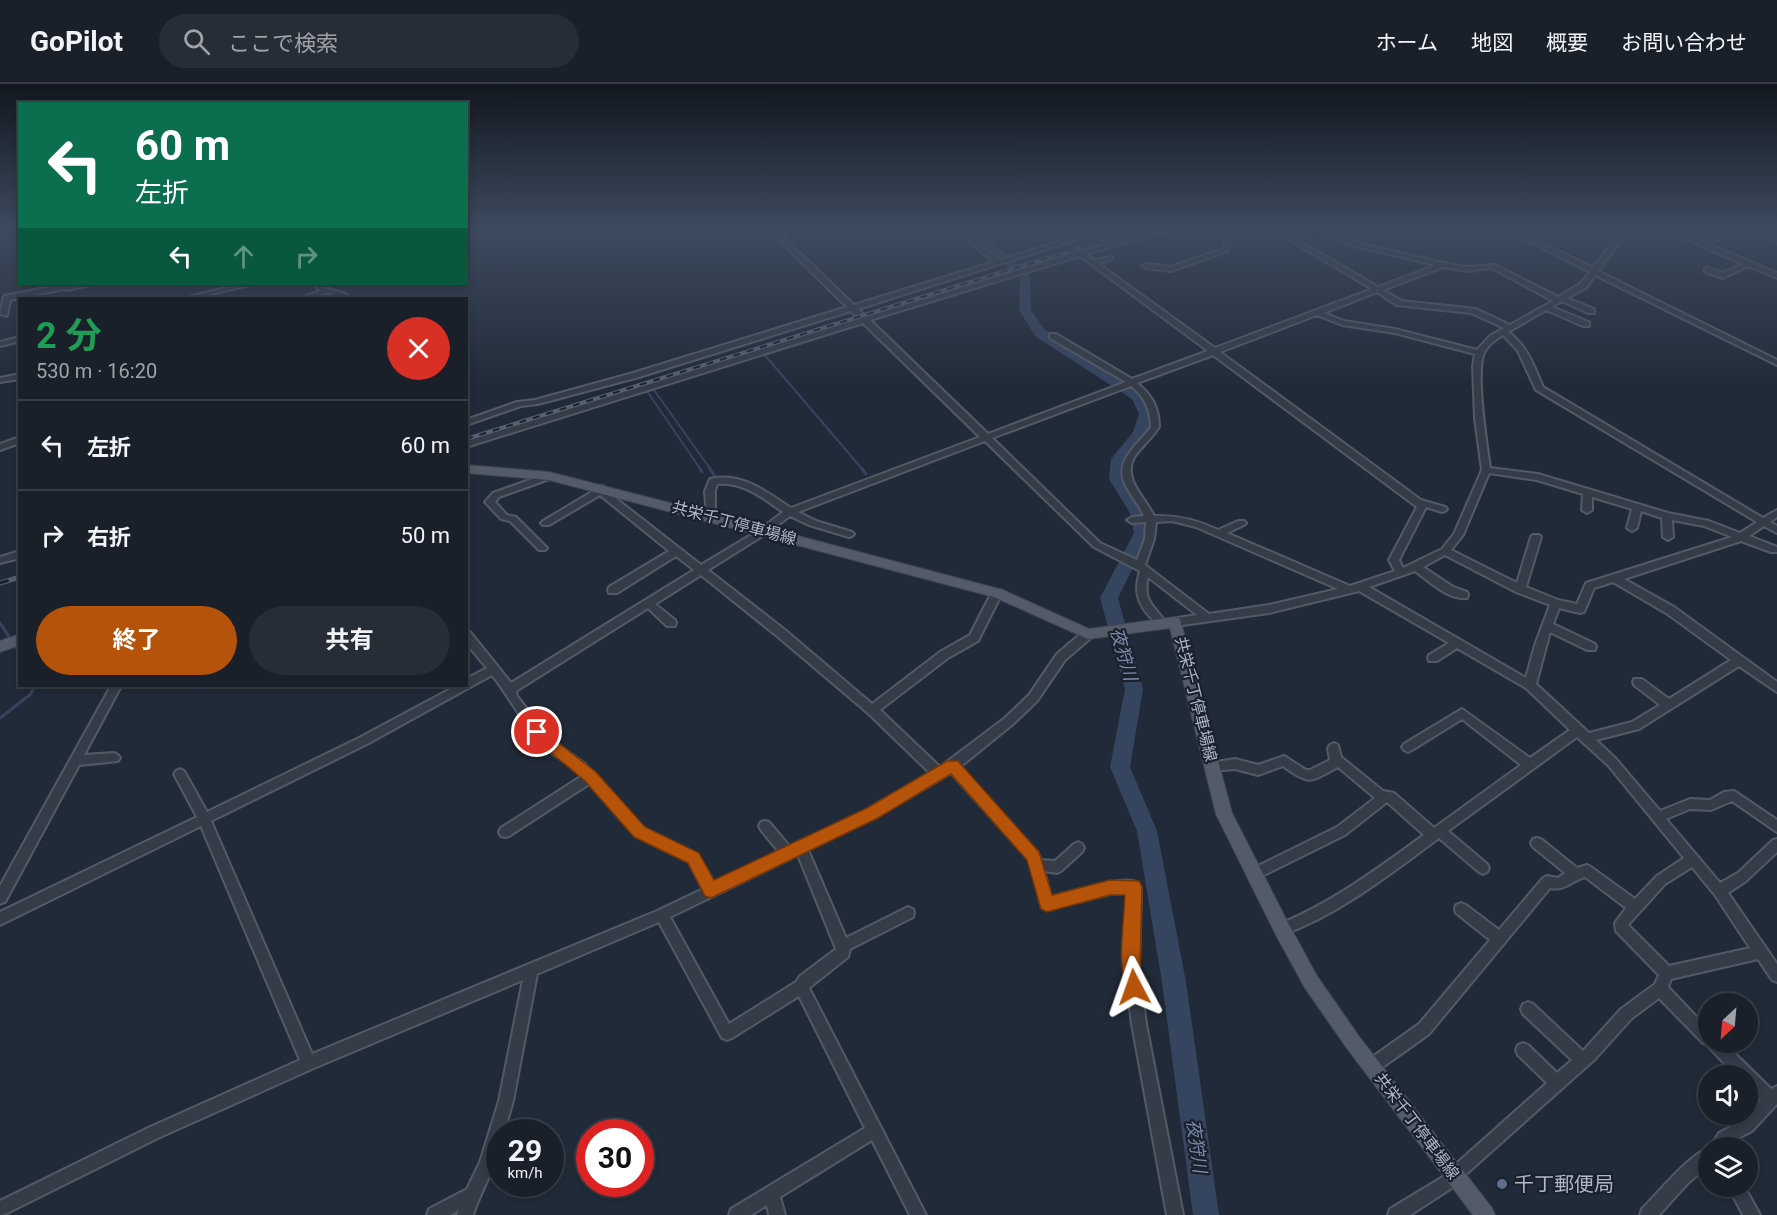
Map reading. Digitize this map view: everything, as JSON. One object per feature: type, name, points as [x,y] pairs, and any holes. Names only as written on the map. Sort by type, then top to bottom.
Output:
[{"type":"main road","name":"共栄千丁停車場線","points":[[468,469],[549,476],[710,516],[997,593],[1095,633],[1168,623],[1213,766],[1224,814],[1282,929],[1311,982],[1485,1215]]},
{"type":"main road","points":[[2,646],[18,640]]},
{"type":"street","points":[[825,281],[1097,545],[1141,566],[1206,617]]},
{"type":"street","points":[[468,422],[520,404],[636,375],[939,281]]},
{"type":"street","points":[[468,443],[989,281]]},
{"type":"street","points":[[1116,281],[1422,506],[1394,560],[1401,572]]},
{"type":"street","points":[[1365,281],[1404,305],[1473,311],[1507,330],[1533,367],[1539,388],[1777,530]]},
{"type":"street","points":[[510,689],[764,531],[789,512],[1401,281]]},
{"type":"street","points":[[1522,281],[1561,300],[1591,311]]},
{"type":"street","points":[[1053,336],[1145,394],[1155,416],[1155,427],[1129,459],[1125,470],[1126,480],[1149,519],[1151,535],[1141,566],[1140,595],[1146,606],[1168,623],[1269,609],[1355,589],[1416,567],[1445,551],[1458,536],[1486,470],[1479,407],[1477,366],[1480,352],[1484,345],[1561,300],[1587,281]]},
{"type":"street","points":[[1613,281],[1777,363]]},
{"type":"street","points":[[192,297],[245,285]]},
{"type":"street","points":[[318,285],[327,291],[346,297]]},
{"type":"street","points":[[4,314],[7,298],[66,286]]},
{"type":"street","points":[[312,297],[327,291]]},
{"type":"street","points":[[1547,308],[1586,324]]},
{"type":"street","points":[[1319,313],[1342,323],[1395,331],[1480,352]]},
{"type":"street","points":[[0,344],[18,340]]},
{"type":"street","points":[[0,380],[18,376]]},
{"type":"street","points":[[0,447],[18,441]]},
{"type":"street","points":[[1486,470],[1538,477],[1667,516],[1706,523],[1774,550]]},
{"type":"street","points":[[542,548],[513,519],[504,517],[490,502],[496,495],[549,476]]},
{"type":"street","points":[[710,516],[710,491],[713,481],[745,483],[758,488],[789,512],[826,528],[849,534]]},
{"type":"street","points":[[546,523],[600,489],[872,710],[938,773]]},
{"type":"street","points":[[1587,510],[1588,491]]},
{"type":"street","points":[[1418,502],[1442,509]]},
{"type":"street","points":[[1632,528],[1637,507]]},
{"type":"street","points":[[1445,551],[1520,589],[1556,603],[1580,609],[1590,586],[1739,538],[1777,513]]},
{"type":"street","points":[[1667,516],[1668,537]]},
{"type":"street","points":[[1134,520],[1185,521],[1355,589],[1530,686],[1612,762],[1719,891],[1777,975]]},
{"type":"street","points":[[1219,533],[1241,523]]},
{"type":"street","points":[[1520,589],[1536,537]]},
{"type":"street","points":[[613,590],[676,551]]},
{"type":"street","points":[[0,560],[18,555]]},
{"type":"street","points":[[1416,567],[1449,590],[1463,595]]},
{"type":"street","points":[[1616,579],[1670,610],[1777,688]]},
{"type":"street","points":[[872,710],[944,655],[974,638],[997,593]]},
{"type":"street","points":[[648,603],[671,623]]},
{"type":"street","points":[[1530,686],[1556,603]]},
{"type":"street","points":[[1548,626],[1591,646]]},
{"type":"street","points":[[0,1209],[153,1133],[309,1062],[662,915],[872,813],[952,766],[1009,721],[1033,698],[1061,657],[1095,633]]},
{"type":"street","points":[[468,636],[510,689],[512,697],[537,732],[591,777],[639,832],[693,858],[711,890]]},
{"type":"street","points":[[1433,658],[1455,644]]},
{"type":"street","points":[[1282,929],[1296,924],[1363,886],[1529,764],[1583,734],[1635,726],[1737,661]]},
{"type":"street","points":[[468,684],[494,669]]},
{"type":"street","points":[[1638,682],[1668,705]]},
{"type":"street","points":[[0,898],[115,687]]},
{"type":"street","points":[[0,919],[363,741],[462,687]]},
{"type":"street","points":[[1408,747],[1462,713],[1529,764]]},
{"type":"street","points":[[1334,747],[1336,761],[1385,796],[1390,797],[1483,868]]},
{"type":"street","points":[[76,760],[114,758]]},
{"type":"street","points":[[1213,766],[1235,764],[1258,771],[1284,761],[1304,775],[1311,775],[1336,761]]},
{"type":"street","points":[[952,766],[1034,857],[1047,904],[1110,888],[1133,887],[1135,890],[1132,969],[1139,1024],[1175,1215]]},
{"type":"street","points":[[180,774],[204,818],[309,1062]]},
{"type":"street","points":[[505,832],[591,777]]},
{"type":"street","points":[[1254,874],[1341,831],[1385,796]]},
{"type":"street","points":[[1657,817],[1690,804],[1711,805],[1728,796],[1734,796],[1777,827]]},
{"type":"street","points":[[662,915],[727,1033],[801,987],[805,981],[843,952],[843,946],[795,851],[765,826]]},
{"type":"street","points":[[1537,843],[1575,874]]},
{"type":"street","points":[[1719,891],[1742,877],[1777,844]]},
{"type":"street","points":[[1037,865],[1056,867],[1078,848]]},
{"type":"street","points":[[1667,973],[1621,927],[1621,922],[1661,880],[1692,860]]},
{"type":"street","points":[[1372,1066],[1424,1029],[1547,882],[1559,884],[1575,874],[1587,871],[1635,907]]},
{"type":"street","points":[[1461,909],[1500,939]]},
{"type":"street","points":[[843,946],[908,913]]},
{"type":"street","points":[[1667,973],[1759,952]]},
{"type":"street","points":[[465,1215],[472,1194],[487,1165],[506,1101],[531,971]]},
{"type":"street","points":[[1396,1215],[1456,1177],[1460,1170],[1582,1060],[1626,1014],[1660,989],[1667,973]]},
{"type":"street","points":[[801,987],[918,1215]]},
{"type":"street","points":[[1660,989],[1698,1028]]},
{"type":"street","points":[[1528,1010],[1582,1060]]},
{"type":"street","points":[[1523,1050],[1557,1083]]},
{"type":"street","points":[[1724,1053],[1736,1065]]},
{"type":"street","points":[[1726,1137],[1747,1126],[1774,1096],[1758,1084]]},
{"type":"street","points":[[737,1215],[874,1130]]},
{"type":"street","points":[[1648,1215],[1698,1165]]},
{"type":"street","points":[[435,1215],[472,1194]]},
{"type":"street","points":[[772,1194],[777,1215]]},
{"type":"street","points":[[1741,1197],[1752,1215]]},
{"type":"waterway","name":"夜狩川","points":[[1026,281],[1025,310],[1040,333],[1138,397],[1146,414],[1140,433],[1119,459],[1117,479],[1138,513],[1142,533],[1109,598],[1134,689],[1120,767],[1147,831],[1174,982],[1206,1215]]},
{"type":"waterway","points":[[791,345],[764,354],[863,470]]},
{"type":"waterway","points":[[654,390],[711,470]]},
{"type":"waterway","points":[[647,391],[701,470]]},
{"type":"waterway","points":[[710,469],[714,475]]},
{"type":"waterway","points":[[862,469],[866,474]]},
{"type":"waterway","points":[[0,623],[18,650]]},
{"type":"waterway","points":[[0,718],[31,694],[34,687]]},
{"type":"railway","points":[[468,438],[974,281]]},
{"type":"railway","points":[[0,583],[18,578]]},
{"type":"place","name":"千丁郵便局","points":[[1502,1184]]},
{"type":"route","points":[[537,732],[546,742],[581,767],[639,832],[693,858],[711,890],[801,849],[872,813],[952,766],[1034,857],[1047,904],[1110,888],[1133,887],[1135,890],[1132,969],[1134,987]]}]
